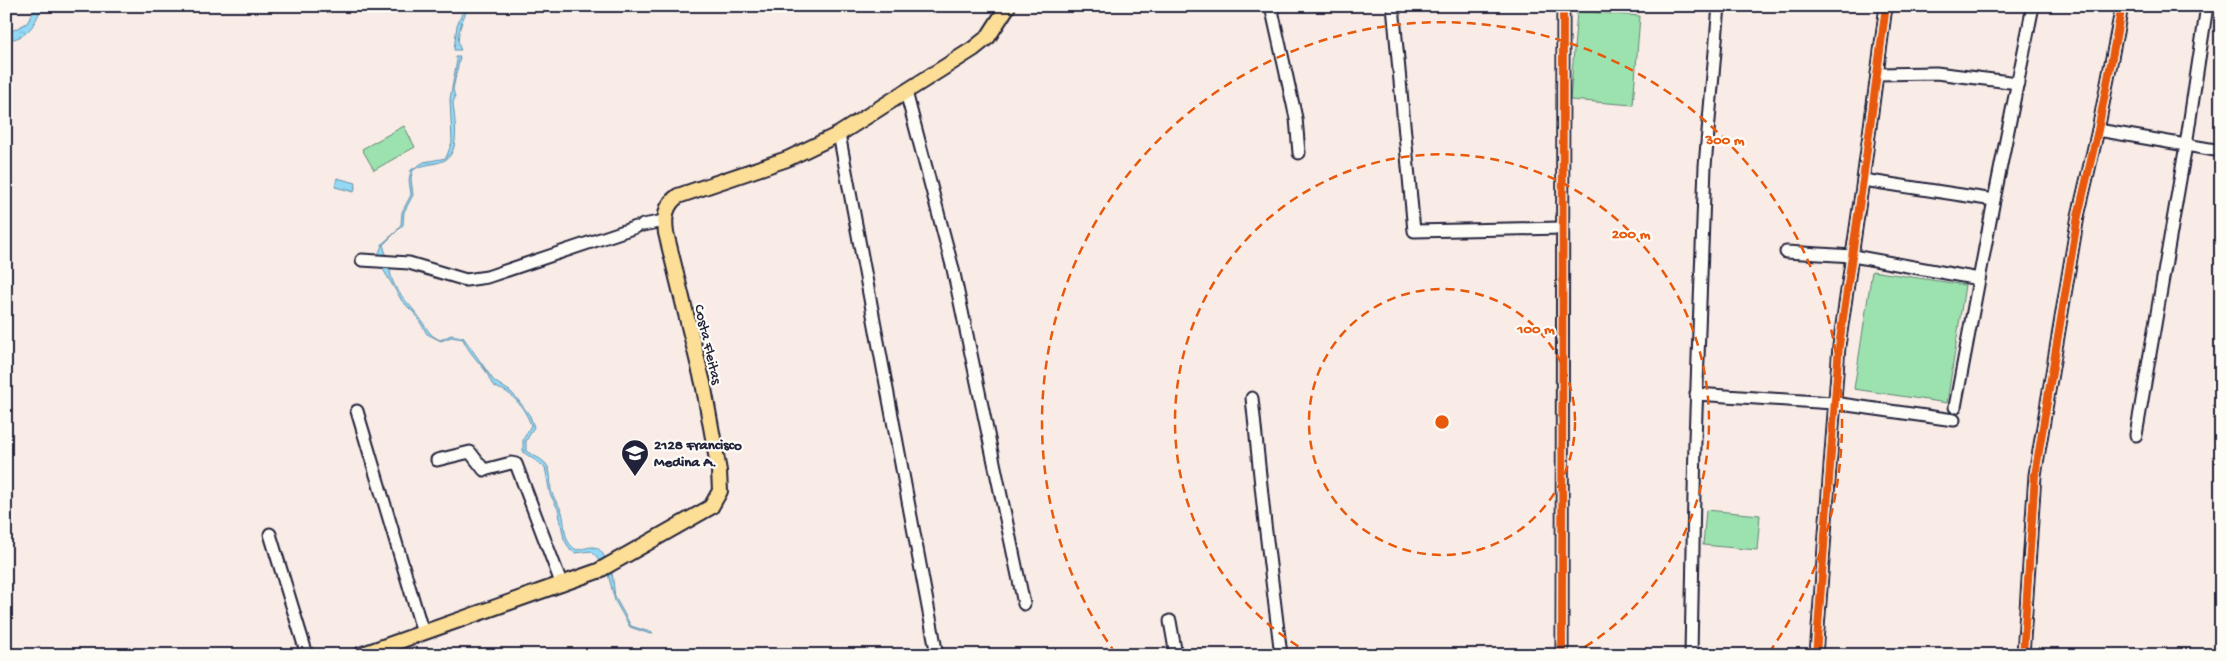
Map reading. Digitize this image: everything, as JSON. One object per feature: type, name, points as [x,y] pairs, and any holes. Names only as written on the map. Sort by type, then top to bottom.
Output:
[{"type":"main road","points":[[664,220],[670,204],[678,196],[786,159],[838,134],[906,92],[983,41],[997,26],[1008,6]]},
{"type":"main road","name":"Costa Fleitas","points":[[362,654],[598,571],[712,507],[720,492],[719,471],[702,383],[664,220]]},
{"type":"street","points":[[1271,6],[1296,118],[1299,153]]},
{"type":"street","points":[[1393,6],[1414,232],[1562,228]]},
{"type":"street","points":[[1562,655],[1563,6]]},
{"type":"street","points":[[1691,655],[1696,394],[1705,166],[1719,6]]},
{"type":"street","points":[[1816,655],[1833,402],[1839,346],[1853,256],[1886,6]]},
{"type":"street","points":[[1955,407],[2033,6]]},
{"type":"street","points":[[2023,655],[2035,476],[2078,216],[2098,130],[2122,6]]},
{"type":"street","points":[[2136,436],[2186,145],[2207,6]]},
{"type":"street","points":[[1877,74],[1936,72],[2018,83]]},
{"type":"street","points":[[906,92],[953,268],[1024,604]]},
{"type":"street","points":[[2098,130],[2221,151]]},
{"type":"street","points":[[838,134],[937,655]]},
{"type":"street","points":[[1863,180],[1994,200]]},
{"type":"street","points":[[362,260],[409,262],[466,280],[487,277],[640,226],[664,220]]},
{"type":"street","points":[[1786,252],[1853,256],[1979,279]]},
{"type":"street","points":[[1696,394],[1833,402],[1954,420]]},
{"type":"street","points":[[1252,398],[1281,655]]},
{"type":"street","points":[[357,411],[423,633]]},
{"type":"street","points":[[437,460],[470,452],[484,470],[511,463],[516,464],[562,585]]},
{"type":"street","points":[[270,534],[307,655]]},
{"type":"street","points":[[1170,621],[1176,655]]},
{"type":"green space","points":[[1577,11],[1640,16],[1633,105],[1570,100]]},
{"type":"green space","points":[[404,126],[415,147],[374,170],[362,149]]},
{"type":"green space","points":[[1872,271],[1965,285],[1947,403],[1854,389]]},
{"type":"green space","points":[[1706,510],[1760,515],[1757,550],[1703,545]]},
{"type":"water","points":[[37,6],[42,6],[37,19],[30,29],[20,37],[6,40],[6,34],[27,23]]},
{"type":"water","points":[[465,6],[469,6],[459,34],[458,40],[461,50],[454,50],[457,25]]},
{"type":"water","points":[[455,57],[460,57],[453,89],[456,135],[453,151],[449,157],[443,161],[413,170],[411,178],[413,195],[404,212],[403,225],[397,231],[401,224],[402,212],[411,195],[409,180],[411,170],[424,162],[446,158],[452,142],[450,99],[457,60]]},
{"type":"water","points":[[337,178],[356,183],[354,192],[335,187]]},
{"type":"water","points":[[397,231],[383,245],[386,254],[378,255],[383,243]]},
{"type":"water","points":[[381,266],[390,267],[396,288],[433,336],[440,340],[451,335],[463,337],[494,381],[511,392],[519,401],[530,416],[534,427],[526,441],[526,451],[542,460],[548,467],[551,490],[562,512],[565,533],[569,543],[577,550],[591,547],[597,548],[606,560],[600,563],[591,551],[576,553],[570,550],[564,539],[558,509],[550,494],[545,467],[523,452],[523,440],[531,425],[519,403],[508,393],[492,384],[463,339],[451,337],[441,341],[427,334],[416,315],[402,301]]},
{"type":"water","points":[[612,572],[615,597],[631,626],[653,633],[650,634],[630,627],[615,601],[608,574]]},
{"type":"cycle path","points":[[1562,655],[1563,6]]},
{"type":"cycle path","points":[[1816,655],[1839,346],[1886,6]]},
{"type":"cycle path","points":[[2023,655],[2035,475],[2078,216],[2098,130],[2122,6]]},
{"type":"place","name":"2128 Francisco Medina A.","points":[[635,477]]}]
